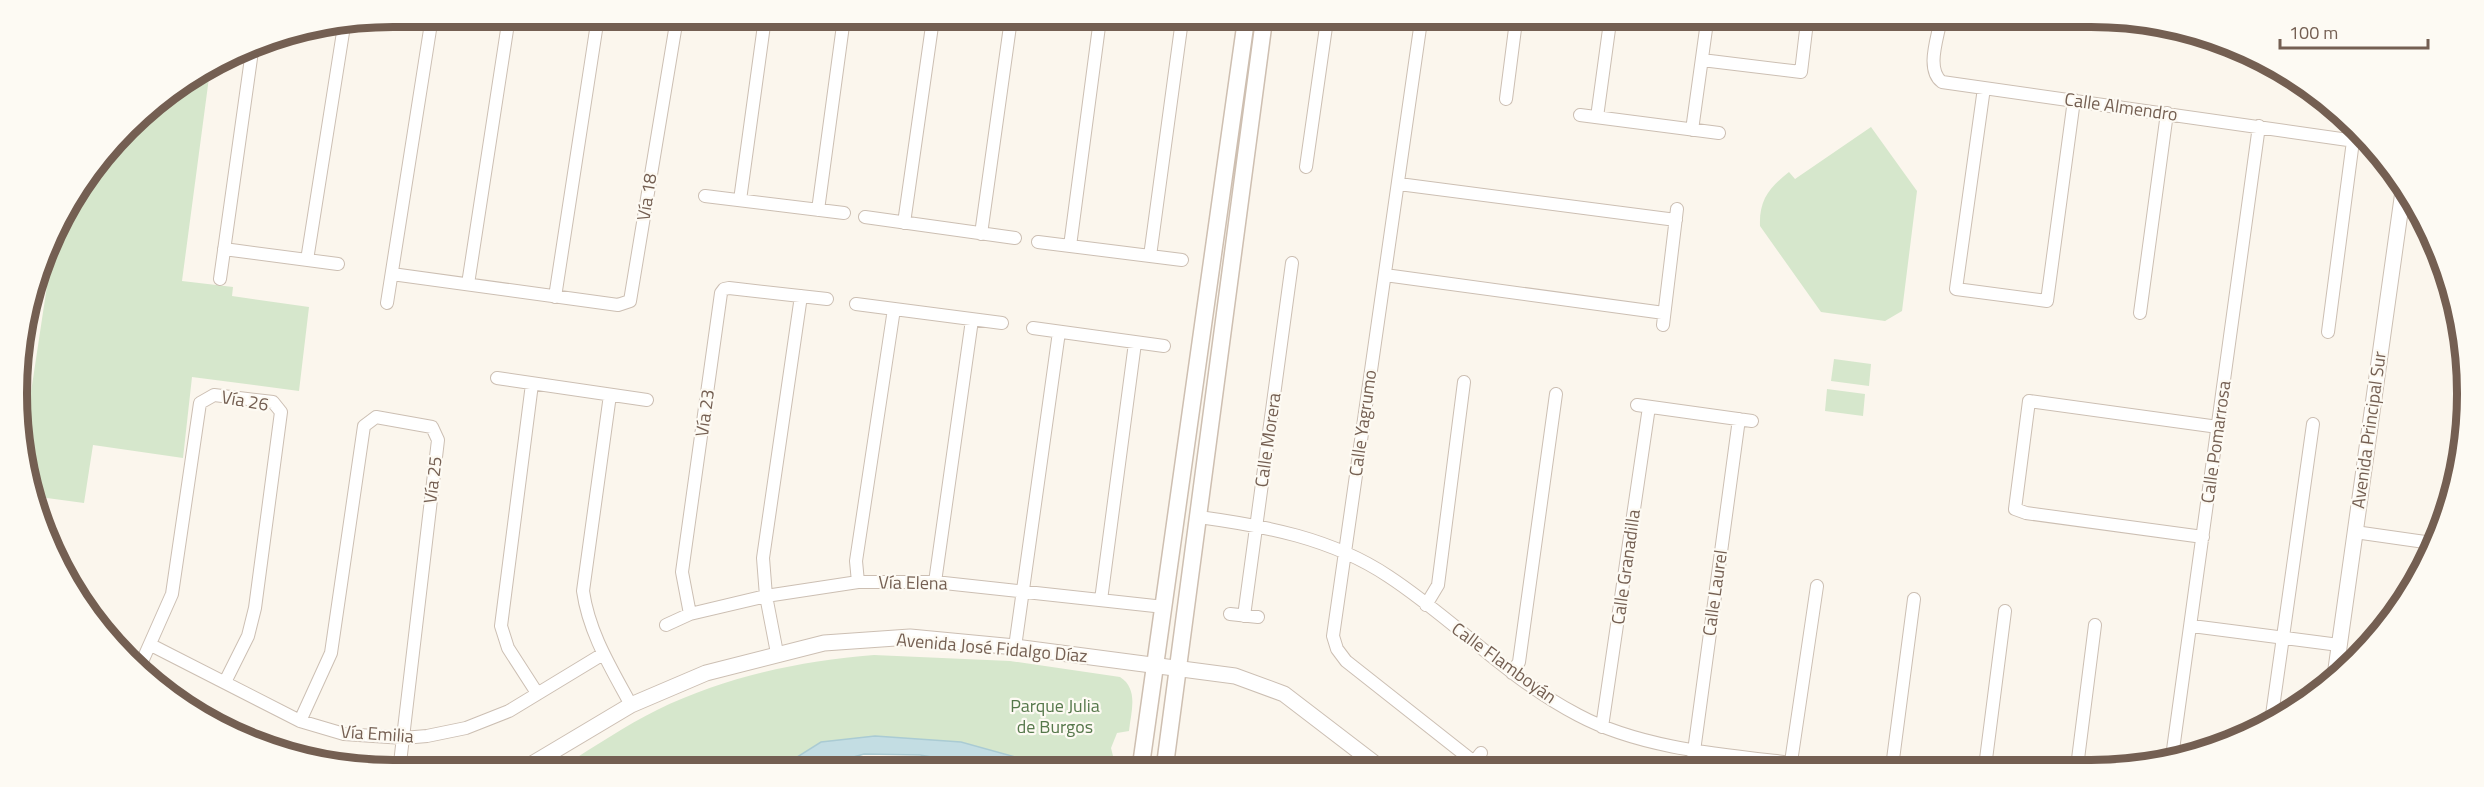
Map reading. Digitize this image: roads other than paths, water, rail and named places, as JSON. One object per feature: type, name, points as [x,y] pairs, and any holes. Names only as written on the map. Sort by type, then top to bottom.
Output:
[{"type":"main road","points":[[1142,760],[1245,27]]},
{"type":"main road","points":[[1166,760],[1263,27]]},
{"type":"street","points":[[387,303],[430,27]]},
{"type":"street","points":[[468,284],[507,27]]},
{"type":"street","points":[[555,297],[596,27]]},
{"type":"street","name":"Vía 18","points":[[392,274],[618,305],[630,301],[676,27]]},
{"type":"street","points":[[740,200],[764,27]]},
{"type":"street","points":[[818,210],[843,27]]},
{"type":"street","points":[[904,223],[932,27]]},
{"type":"street","points":[[981,234],[1010,27]]},
{"type":"street","points":[[1070,246],[1099,27]]},
{"type":"street","points":[[1150,256],[1181,27]]},
{"type":"street","points":[[1306,167],[1326,27]]},
{"type":"street","name":"Calle Yagrumo","points":[[1420,27],[1333,636],[1337,649],[1346,661],[1477,758]]},
{"type":"street","points":[[1506,99],[1515,27]]},
{"type":"street","points":[[1597,117],[1609,27]]},
{"type":"street","points":[[1692,130],[1706,27]]},
{"type":"street","points":[[1702,60],[1801,72],[1806,27]]},
{"type":"street","name":"Calle Almendro","points":[[1939,27],[1933,68],[1937,78],[1942,82],[2356,141]]},
{"type":"street","points":[[307,260],[343,30]]},
{"type":"street","points":[[220,279],[251,56]]},
{"type":"street","points":[[1984,88],[1956,289],[2047,301],[2074,100]]},
{"type":"street","points":[[2140,312],[2167,113]]},
{"type":"street","points":[[1580,115],[1719,133]]},
{"type":"street","name":"Calle Pomarrosa","points":[[2173,751],[2192,626],[2259,126]]},
{"type":"street","points":[[2328,332],[2357,142]]},
{"type":"street","points":[[1385,275],[1663,319],[1676,214],[1399,184]]},
{"type":"street","points":[[705,196],[844,213]]},
{"type":"street","name":"Avenida Principal Sur","points":[[2336,665],[2355,532],[2407,208]]},
{"type":"street","points":[[865,217],[1015,238]]},
{"type":"street","points":[[1038,242],[1182,260]]},
{"type":"street","points":[[224,249],[338,264]]},
{"type":"street","name":"Calle Morera","points":[[1244,616],[1292,263]]},
{"type":"street","name":"Vía 23","points":[[690,614],[682,572],[722,293],[724,289],[729,288],[827,299]]},
{"type":"street","points":[[777,653],[766,596],[763,558],[801,296]]},
{"type":"street","points":[[856,304],[1002,323]]},
{"type":"street","points":[[858,582],[856,561],[894,309]]},
{"type":"street","points":[[936,582],[972,320]]},
{"type":"street","points":[[1033,328],[1164,346]]},
{"type":"street","points":[[1015,647],[1059,332]]},
{"type":"street","points":[[1101,600],[1135,343]]},
{"type":"street","points":[[497,378],[647,400]]},
{"type":"street","points":[[1426,605],[1438,585],[1464,382]]},
{"type":"street","points":[[532,384],[501,626],[508,648],[537,693]]},
{"type":"street","points":[[1512,673],[1519,662],[1556,394]]},
{"type":"street","name":"Vía 26","points":[[143,661],[172,594],[200,403],[214,395],[273,402],[280,412],[255,608],[248,636],[225,682]]},
{"type":"street","points":[[610,395],[584,591],[586,614],[603,654],[631,705]]},
{"type":"street","points":[[2203,537],[2025,513],[2014,509],[2029,401],[2218,428]]},
{"type":"street","name":"Calle Granadilla","points":[[1602,727],[1643,406],[1745,420]]},
{"type":"street","name":"Vía 25","points":[[300,721],[331,653],[364,426],[375,417],[432,427],[438,440],[400,760]]},
{"type":"street","name":"Calle Laurel","points":[[1693,760],[1745,420]]},
{"type":"street","points":[[2272,712],[2313,424]]},
{"type":"street","name":"Calle Flamboyán","points":[[1199,517],[1256,524],[1345,552],[1388,576],[1512,673],[1566,709],[1602,727],[1638,740],[1777,760]]},
{"type":"street","points":[[2355,532],[2425,542]]},
{"type":"street","name":"Vía Elena","points":[[666,625],[690,614],[766,596],[858,582],[936,582],[1164,607]]},
{"type":"street","points":[[1791,760],[1817,586]]},
{"type":"street","points":[[1893,760],[1914,600]]},
{"type":"street","points":[[1986,760],[2006,611]]},
{"type":"street","points":[[1230,614],[1258,617]]},
{"type":"street","points":[[2078,760],[2095,625]]},
{"type":"street","points":[[2192,626],[2339,645]]},
{"type":"street","name":"Avenida José Fidalgo Díaz","points":[[539,760],[631,705],[706,673],[777,653],[824,643],[882,638],[945,639],[1235,676],[1284,694],[1370,760]]},
{"type":"street","name":"Vía Emilia","points":[[151,645],[300,721],[344,734],[403,738],[466,728],[509,711],[603,654]]},
{"type":"water","points":[[875,736],[961,742],[1026,760],[949,760],[920,755],[864,754],[843,760],[792,760],[821,742]]},
{"type":"park label","name":"Parque Julia de Burgos","points":[[1055,716]]}]
